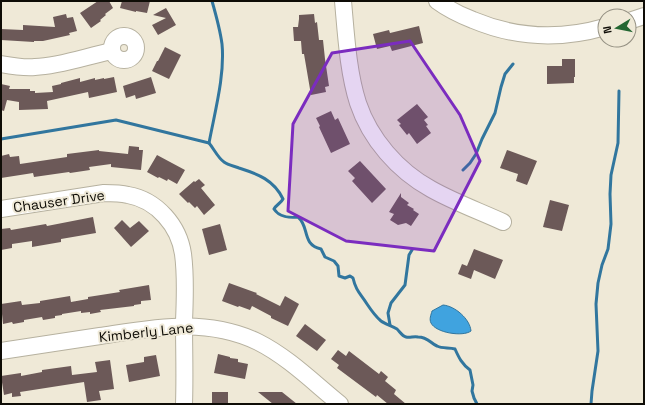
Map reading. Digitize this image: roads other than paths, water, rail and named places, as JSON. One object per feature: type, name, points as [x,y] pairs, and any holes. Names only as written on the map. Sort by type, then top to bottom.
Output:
[{"type":"street","points":[[343,1],[348,52],[358,104],[368,126],[380,145],[395,162],[413,178],[431,189],[503,222]]},
{"type":"street","points":[[437,1],[463,16],[484,25],[529,35],[550,36],[574,34],[597,29]]},
{"type":"street","points":[[1,64],[36,67],[112,51]]},
{"type":"street","name":"Chauser Drive","points":[[1,209],[104,193],[119,193],[141,199],[154,206],[162,213],[175,230],[183,253],[184,404]]},
{"type":"street","name":"Kimberly Lane","points":[[1,351],[157,328],[184,326],[205,327],[241,335],[274,351],[340,404]]},
{"type":"water","points":[[443,305],[452,308],[461,314],[468,322],[471,331],[456,334],[444,332],[434,326],[430,320],[432,311]]},
{"type":"waterway","points":[[209,143],[219,93],[223,56],[220,33],[212,1]]},
{"type":"waterway","points":[[463,170],[476,154],[495,113],[505,74],[513,64]]},
{"type":"waterway","points":[[591,404],[598,351],[596,304],[598,283],[602,265],[608,249],[611,224],[611,175],[618,143],[619,91]]},
{"type":"waterway","points":[[1,139],[116,120],[209,143],[224,162],[259,175],[275,187],[283,199],[274,209],[276,212],[288,217],[298,217],[302,221],[308,239],[311,243],[315,247],[321,249],[325,257],[334,261],[338,266],[339,276],[345,278],[350,276],[353,278],[358,292],[373,313],[381,321],[397,329],[402,335],[408,337],[421,337],[439,347],[455,349],[461,361],[470,370],[473,385],[472,391],[477,404]]},
{"type":"waterway","points":[[390,325],[388,313],[391,303],[405,285],[409,255],[412,250]]}]
